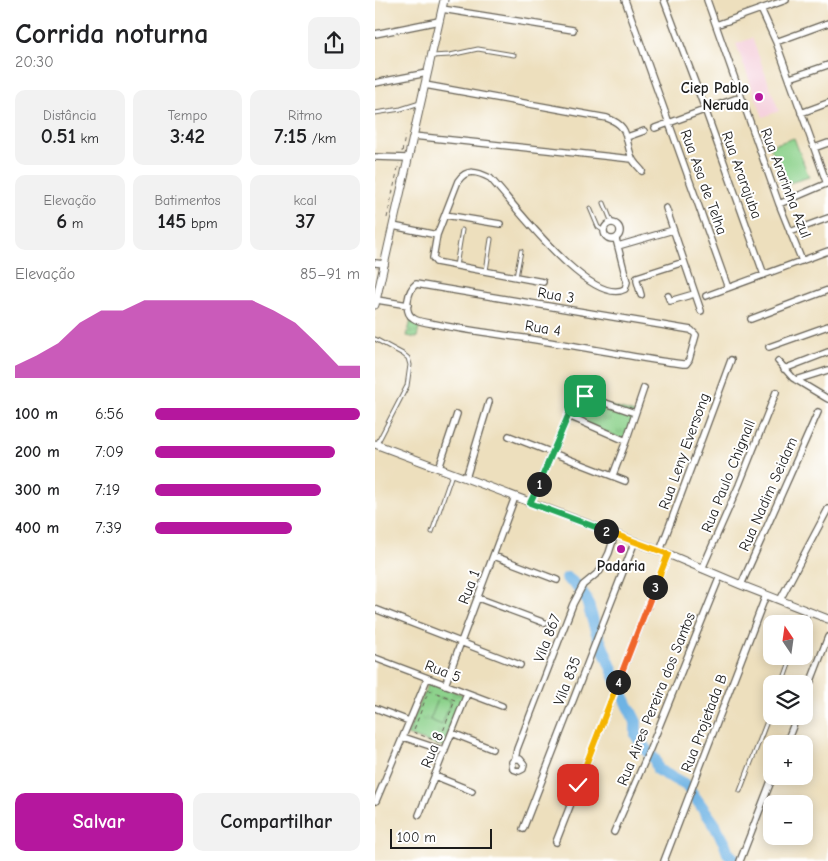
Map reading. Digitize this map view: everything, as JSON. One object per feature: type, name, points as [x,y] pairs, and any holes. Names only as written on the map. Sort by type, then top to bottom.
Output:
[{"type":"street","points":[[408,308],[376,302],[444,0]]},
{"type":"street","name":"Rua Asa de Telha","points":[[625,0],[729,288]]},
{"type":"street","name":"Rua Ararajuba","points":[[664,0],[764,275]]},
{"type":"street","name":"Rua Ararinha Azul","points":[[707,0],[740,97],[802,261]]},
{"type":"street","points":[[716,25],[786,0]]},
{"type":"street","points":[[442,9],[573,30]]},
{"type":"street","points":[[761,9],[790,78],[827,183],[779,204]]},
{"type":"street","points":[[375,34],[439,21]]},
{"type":"street","points":[[776,42],[828,23]]},
{"type":"street","points":[[790,78],[828,64]]},
{"type":"street","points":[[375,83],[427,73]]},
{"type":"street","points":[[425,85],[607,118],[618,122],[627,137],[632,159],[642,171]]},
{"type":"street","points":[[655,128],[740,97]]},
{"type":"street","points":[[801,113],[828,103]]},
{"type":"street","points":[[627,137],[644,131]]},
{"type":"street","points":[[413,136],[632,159]]},
{"type":"street","points":[[814,148],[828,143]]},
{"type":"street","points":[[375,157],[408,158]]},
{"type":"street","points":[[543,282],[436,262],[434,260],[433,251],[437,235],[462,175],[471,172],[480,173],[490,178],[565,262],[595,286],[617,292],[627,286],[627,282],[616,239]]},
{"type":"street","points":[[666,208],[701,311]]},
{"type":"street","points":[[445,215],[500,224]]},
{"type":"street","points":[[790,232],[828,218]]},
{"type":"street","points":[[617,225],[620,229],[620,235],[616,239],[608,238],[605,231],[607,226],[617,225]]},
{"type":"street","points":[[393,226],[437,235]]},
{"type":"street","points":[[618,246],[673,230]]},
{"type":"street","points":[[706,296],[828,251]]},
{"type":"street","points":[[641,295],[637,277],[684,262]]},
{"type":"street","points":[[375,263],[385,264]]},
{"type":"street","name":"Rua 3","points":[[408,308],[412,288],[419,284],[691,330],[695,335],[688,362],[680,364]]},
{"type":"street","points":[[751,319],[828,290]]},
{"type":"street","points":[[668,296],[671,300],[694,294]]},
{"type":"street","name":"Rua 4","points":[[408,308],[409,315],[415,320],[680,364]]},
{"type":"street","points":[[769,347],[828,326]]},
{"type":"street","points":[[784,369],[828,352]]},
{"type":"street","name":"Rua Leny Eversong","points":[[660,551],[731,360]]},
{"type":"street","points":[[778,361],[796,380],[828,399]]},
{"type":"street","points":[[796,380],[828,370]]},
{"type":"street","points":[[613,475],[644,388]]},
{"type":"street","name":"Rua Paulo Chignall","points":[[702,569],[739,485],[776,392]]},
{"type":"street","points":[[530,503],[553,454],[574,402],[580,396],[635,413]]},
{"type":"street","points":[[466,478],[489,402]]},
{"type":"street","name":"Rua Nadim Seidam","points":[[741,585],[818,412]]},
{"type":"street","points":[[439,468],[457,414]]},
{"type":"street","points":[[569,416],[626,441]]},
{"type":"street","points":[[509,436],[625,481]]},
{"type":"street","points":[[376,445],[668,554],[741,585],[828,618]]},
{"type":"street","name":"Rua 1","points":[[445,685],[515,497]]},
{"type":"street","points":[[780,600],[828,509]]},
{"type":"street","name":"Vila 867","points":[[515,759],[517,749],[577,595],[583,585],[600,571],[609,553],[615,534]]},
{"type":"street","name":"Vila 835","points":[[523,829],[635,542]]},
{"type":"street","points":[[556,842],[668,554]]},
{"type":"street","points":[[494,556],[557,580]]},
{"type":"street","name":"Rua Aires Pereira dos Santos","points":[[614,832],[650,749],[720,576]]},
{"type":"street","name":"Rua Projetada B","points":[[664,861],[766,595]]},
{"type":"street","points":[[478,598],[545,623]]},
{"type":"street","points":[[375,608],[520,665]]},
{"type":"street","points":[[813,676],[828,637]]},
{"type":"street","name":"Rua 5","points":[[375,658],[502,706]]},
{"type":"street","points":[[376,801],[427,678]]},
{"type":"street","name":"Rua 8","points":[[419,815],[467,694]]},
{"type":"street","points":[[375,708],[409,721]]},
{"type":"street","points":[[452,733],[492,749]]},
{"type":"street","points":[[403,737],[445,751]]},
{"type":"street","points":[[435,776],[472,791]]},
{"type":"street","points":[[741,859],[770,785]]},
{"type":"lane","points":[[431,56],[451,55],[478,49],[514,54]]},
{"type":"lane","points":[[375,113],[401,109],[421,103]]},
{"type":"lane","points":[[604,203],[612,224]]},
{"type":"lane","points":[[590,208],[598,226],[605,231]]},
{"type":"lane","points":[[456,266],[463,230]]},
{"type":"lane","points":[[486,272],[491,239]]},
{"type":"lane","points":[[516,277],[521,251]]},
{"type":"lane","points":[[375,339],[403,354],[408,358],[410,365],[407,386],[376,445]]},
{"type":"lane","points":[[432,532],[452,473]]},
{"type":"lane","points":[[740,791],[766,725]]},
{"type":"path","points":[[429,690],[455,700],[439,742],[413,732],[429,690]]},
{"type":"shaded area","points":[[752,38],[779,111],[763,117],[736,44]]},
{"type":"green space","points":[[794,138],[809,177],[783,185],[770,146]]},
{"type":"green space","points":[[411,320],[420,322],[417,338],[407,336]]},
{"type":"green space","points":[[578,397],[635,413],[626,441],[569,416]]},
{"type":"green space","points":[[429,682],[464,695],[443,747],[407,735]]},
{"type":"green space","points":[[439,697],[451,701],[442,725],[430,720]]},
{"type":"waterway","points":[[567,578],[576,585],[586,598],[596,631],[636,722],[636,735],[655,760],[658,770],[686,785],[713,822],[728,853],[736,861]]},
{"type":"place","name":"Ciep Pablo Neruda","points":[[759,97]]},
{"type":"place","name":"Padaria","points":[[621,549]]},
{"type":"route","points":[[578,785],[668,554],[530,503],[553,454],[574,402],[578,397],[585,396]]}]
